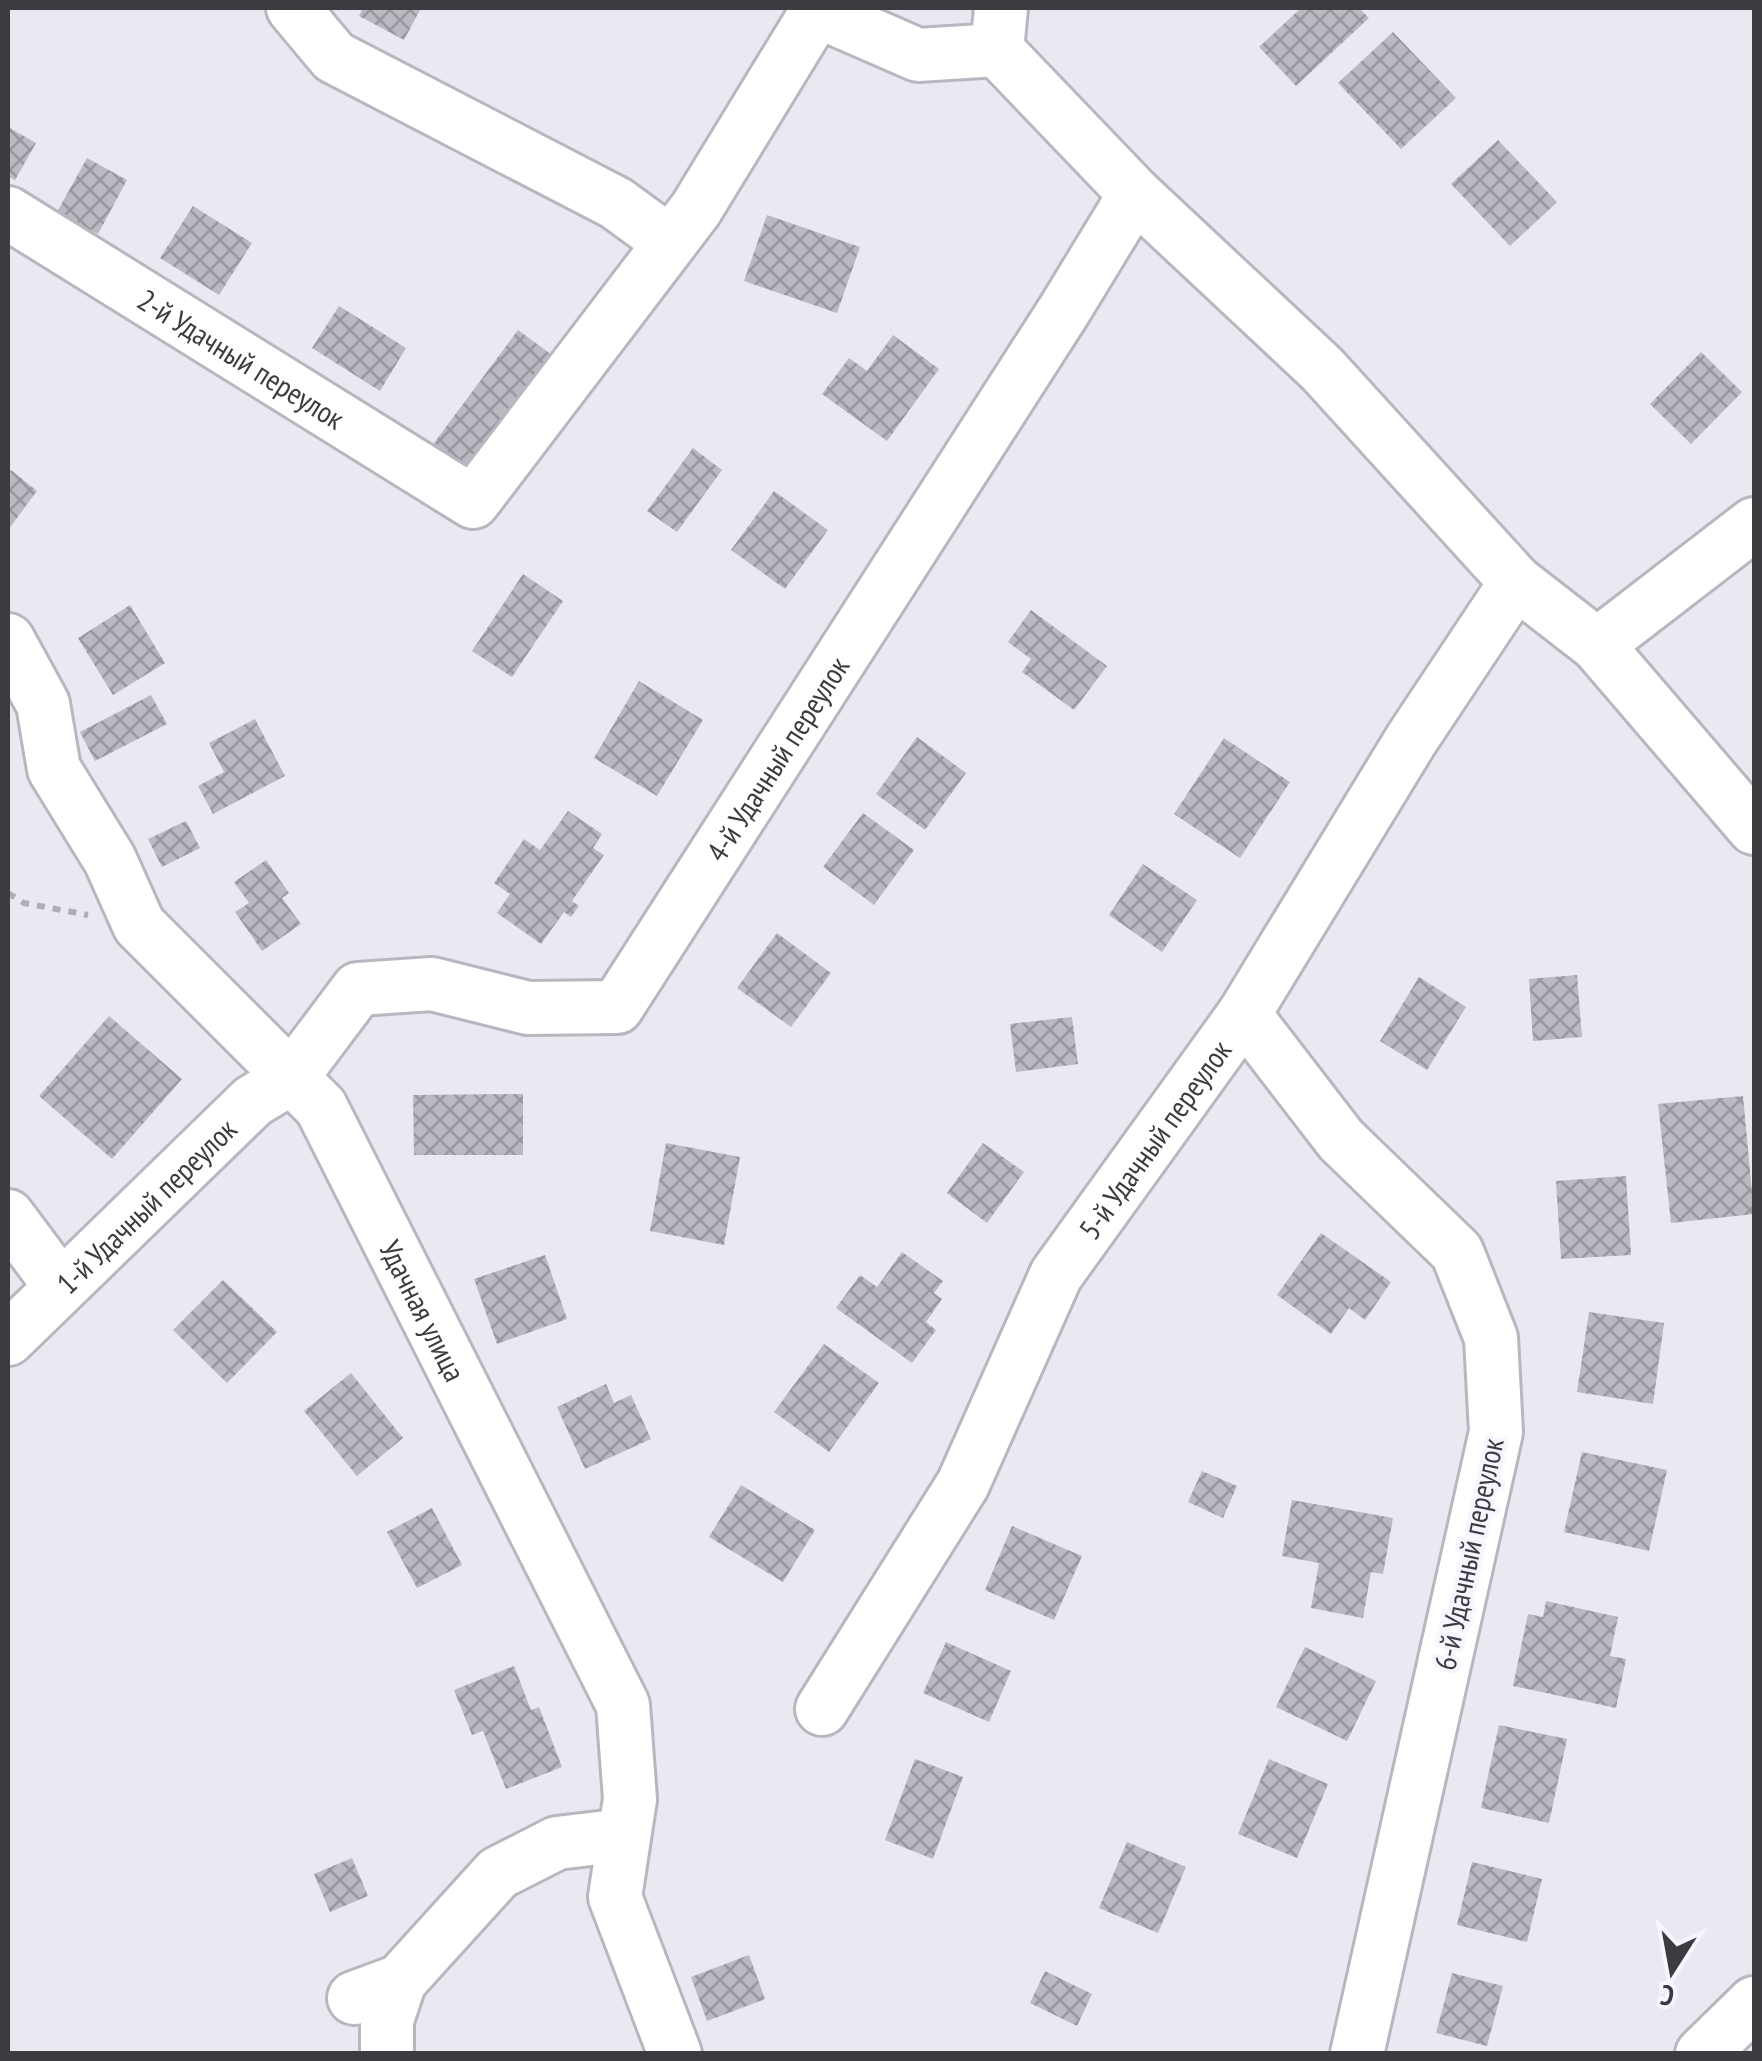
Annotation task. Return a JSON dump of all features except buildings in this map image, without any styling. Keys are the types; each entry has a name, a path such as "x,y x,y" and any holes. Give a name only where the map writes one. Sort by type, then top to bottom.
{"street":[{"path":"293,8 334,57 616,203 668,241 696,209 817,11 918,56 999,28 1135,194 1322,369 1516,582 1597,645 1754,828"},
{"name":"4-й Удачный переулок","path":"292,1078 358,989 432,984 528,1008 616,1006 1135,194"},
{"name":"2-й Удачный переулок","path":"8,213 474,502 668,241"},
{"path":"1597,645 1754,524"},
{"name":"5-й Удачный переулок","path":"822,1709 963,1484 1056,1275 1244,1014 1411,740 1516,582"},
{"name":"Удачная улица","path":"8,640 42,704 54,769 110,860 139,925 321,1107 622,1706 630,1799 615,1896 675,2054"},
{"name":"6-й Удачный переулок","path":"1244,1014 1342,1140 1457,1252 1491,1338 1496,1432 1357,2054"},
{"name":"1-й Удачный переулок","path":"8,1339 253,1101 292,1078"},
{"path":"8,1216 61,1287"},
{"path":"387,2054 387,2020 377,1989 498,1873 556,1842 624,1835"},
{"path":"1702,2054 1754,2003"}],"path":[{"path":"8,892 24,903 139,925"}]}
